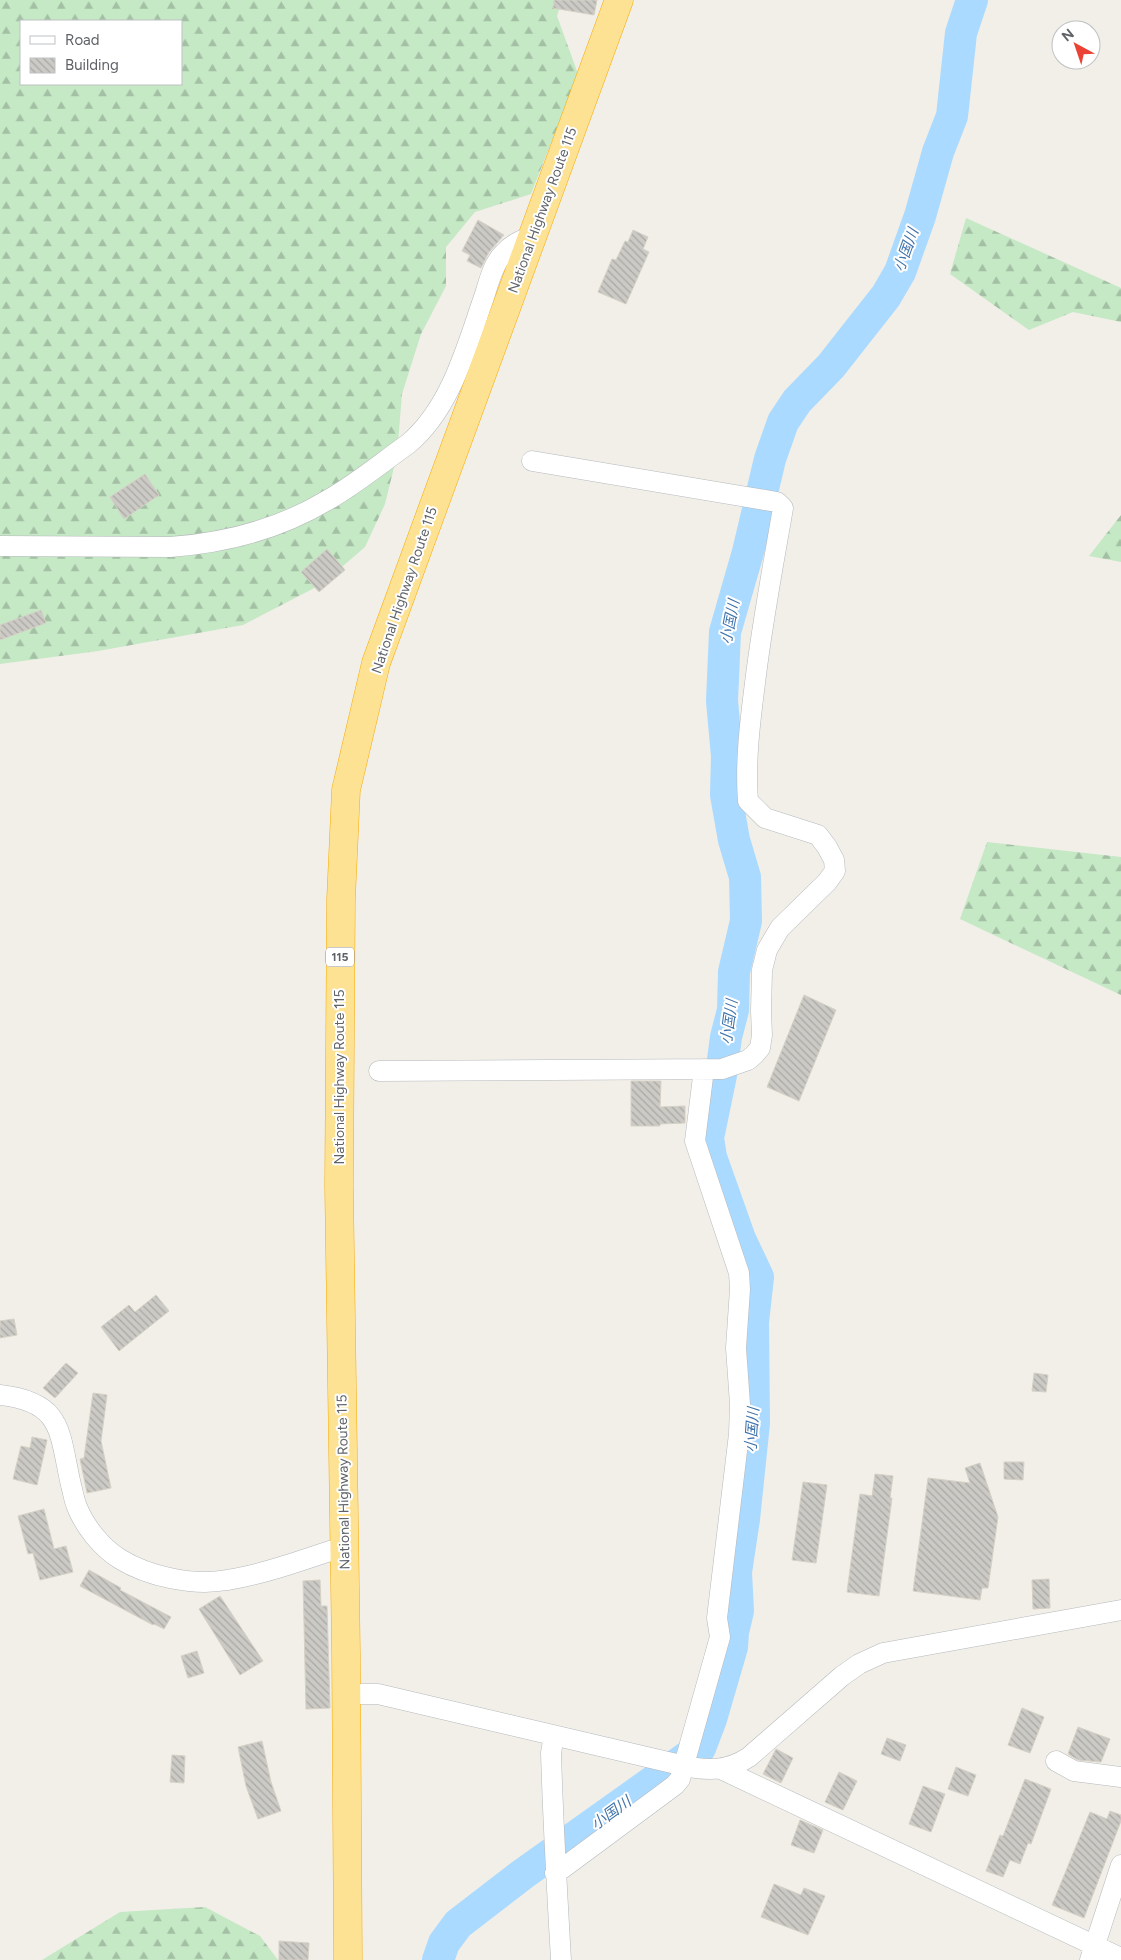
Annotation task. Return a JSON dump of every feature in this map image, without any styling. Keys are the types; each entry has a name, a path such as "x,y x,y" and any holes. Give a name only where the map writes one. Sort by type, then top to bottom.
{"highway":[{"name":"National Highway Route 115","path":"348,1960 338,1186 341,899 346,790 376,663 619,0"}],"street":[{"path":"0,546 190,546 258,532 284,522 327,501 408,444 427,424 446,396 494,271 502,255 520,241 532,237"},
{"path":"380,1072 722,1069 737,1064 754,1055 760,1048 762,1035 760,1011 762,970 767,950 780,928 827,882 835,871 834,860 818,835 765,818 748,801 746,779 751,714 762,625 783,508 777,502 532,461"},
{"path":"555,1873 675,1785 680,1778 685,1766 720,1636 716,1618 736,1462 740,1404 736,1348 740,1289 739,1273 695,1141 704,1069"},
{"path":"0,1395 16,1397 39,1405 54,1420 61,1434 76,1505 81,1516 110,1551 133,1566 183,1582 226,1580 330,1551 344,1549"},
{"path":"346,1694 378,1694 685,1766 704,1770 721,1769 749,1757 842,1676 859,1664 883,1652 1121,1610"},
{"path":"554,1735 551,1753 555,1873 561,1960"},
{"path":"1056,1761 1074,1771 1121,1777"},
{"path":"721,1769 1092,1953 1121,1958"},
{"path":"1092,1953 1121,1865"}],"green space":[{"path":"0,0 562,0 557,16 578,74 531,194 475,212 446,247 446,286 421,334 402,394 397,455 385,504 365,547 322,584 243,625 98,651 0,664"},
{"path":"966,218 1121,288 1121,322 1073,312 1029,330 950,274"},
{"path":"1121,515 1121,562 1089,556"},
{"path":"987,842 1121,857 1121,995 960,919"},
{"path":"205,1907 260,1936 278,1960 42,1960 120,1912"}],"building":[{"path":"554,0 597,0 594,15 553,8"},
{"path":"478,220 504,235 489,252 481,268 467,261 470,255 462,251"},
{"path":"633,230 648,237 643,249 649,252 626,304 598,292 612,259 616,260 625,241 628,242"},
{"path":"145,474 159,495 124,519 110,497"},
{"path":"327,549 345,570 319,592 301,572"},
{"path":"41,610 46,623 0,640 0,625"},
{"path":"804,995 836,1010 799,1101 767,1087"},
{"path":"631,1081 661,1081 660,1107 685,1106 685,1123 660,1124 660,1126 631,1126"},
{"path":"156,1295 169,1311 119,1351 101,1327 129,1305 135,1312"},
{"path":"14,1319 17,1335 0,1338 0,1321"},
{"path":"66,1363 78,1373 55,1398 43,1388"},
{"path":"1034,1373 1048,1375 1046,1392 1032,1391"},
{"path":"93,1393 107,1395 101,1441 111,1488 87,1493 80,1459 84,1458"},
{"path":"32,1437 47,1440 37,1485 13,1479 21,1446 30,1448"},
{"path":"1004,1462 1024,1462 1023,1480 1004,1479"},
{"path":"980,1463 998,1517 988,1588 982,1588 980,1600 913,1591 928,1478 970,1483 965,1468"},
{"path":"875,1474 893,1476 890,1498 892,1498 879,1596 847,1592 860,1494 872,1496"},
{"path":"803,1482 827,1485 816,1563 792,1560"},
{"path":"44,1509 54,1549 66,1546 73,1572 40,1580 33,1553 28,1554 18,1516"},
{"path":"89,1570 121,1588 120,1590 171,1617 164,1629 80,1586"},
{"path":"1049,1579 1050,1608 1033,1609 1032,1580"},
{"path":"320,1580 321,1606 327,1606 330,1708 306,1709 303,1581"},
{"path":"220,1596 263,1661 240,1675 199,1609"},
{"path":"197,1651 204,1673 188,1678 181,1656"},
{"path":"1022,1708 1044,1717 1030,1753 1008,1745"},
{"path":"1078,1727 1110,1739 1101,1762 1078,1760 1068,1754"},
{"path":"887,1738 906,1745 900,1761 881,1754"},
{"path":"262,1741 271,1782 281,1811 258,1819 246,1786 238,1747"},
{"path":"776,1749 793,1758 781,1783 763,1774"},
{"path":"172,1755 185,1756 184,1783 170,1782"},
{"path":"956,1767 976,1775 968,1796 948,1789"},
{"path":"839,1772 857,1781 843,1810 825,1802"},
{"path":"1025,1779 1051,1789 1031,1844 1028,1843 1020,1864 1010,1860 1003,1877 986,1871 1000,1835 1003,1836"},
{"path":"923,1786 945,1794 931,1832 909,1824"},
{"path":"1110,1811 1121,1815 1121,1821 1084,1918 1052,1905 1090,1812 1107,1819"},
{"path":"800,1820 823,1830 814,1853 791,1845"},
{"path":"774,1884 801,1895 804,1888 825,1896 808,1935 761,1917"},
{"path":"279,1941 309,1943 308,1960 279,1960"}],"waterway":[{"name":"小国川","path":"438,1960 444,1943 458,1924 523,1874 700,1748 711,1719 732,1647 738,1611 736,1572 744,1519 754,1423 753,1322 758,1277 740,1239 711,1157 708,1138 721,1075 726,1037 733,1010 734,972 746,921 745,877 734,840 726,795 727,756 722,701 725,632 748,552 770,459 783,422 797,401 831,366 886,296 900,272 920,216 938,152 952,116 961,33 972,0"}]}
